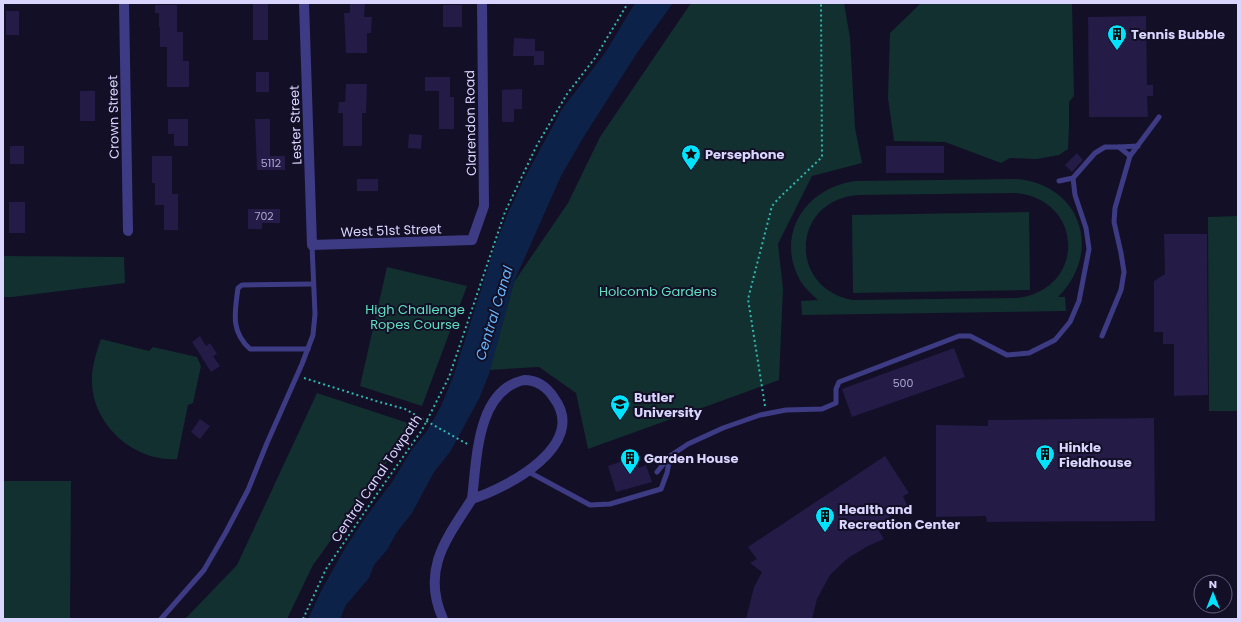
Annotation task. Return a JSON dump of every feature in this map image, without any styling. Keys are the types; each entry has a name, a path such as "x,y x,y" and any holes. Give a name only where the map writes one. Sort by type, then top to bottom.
{"street":[{"name":"Crown Street","path":"124,3 128,230"},
{"name":"Lester Street","path":"304,3 312,245"},
{"name":"Clarendon Road","path":"472,240 484,206 482,3"},
{"name":"West 51st Street","path":"312,245 472,240"},
{"path":"444,619 439,608 436,592 435,574 437,563 443,544 472,499 480,436 486,417 496,399 515,382 524,380 539,383 552,394 561,408 561,428 558,438 550,451 527,471 501,487 472,499"}],"lane":[{"path":"1102,336 1121,290 1124,272 1122,253 1116,236 1114,222 1115,208 1130,156 1160,117"},
{"path":"1059,181 1073,178 1095,154 1105,147 1138,146"},
{"path":"1119,147 1130,156"},
{"path":"657,472 670,456 688,444 722,428 765,414 786,410 822,409 836,403 836,389 839,382 959,336 970,336 1007,355 1029,353 1055,340 1070,322 1079,301 1089,249 1086,228 1075,195 1073,178"},
{"path":"162,619 204,570 226,532 248,490 308,349 313,335 315,314 312,245"},
{"path":"308,349 250,349 236,331 235,320 238,288 242,285 313,284"},
{"path":"527,471 590,505 610,504 661,489 667,473 670,456"}],"path":[{"name":"Central Canal Towpath","path":"303,619 326,569 422,430 449,377 505,212 534,152 567,94 595,58 628,3"},
{"path":"765,414 748,299 772,206 822,156 821,3"},
{"path":"297,376 405,409 431,422 462,442"}],"green space":[{"name":"Holcomb Gardens","path":"691,3 844,3 850,38 855,128 862,163 812,176 778,244 783,289 779,380 588,449 576,393 539,367 489,370 514,282 568,203 600,137"},
{"path":"921,3 1072,3 1074,96 1069,102 1068,149 1059,155 1037,159 1010,158 1001,163 945,142 894,141 888,98 890,33"},
{"path":"1015,179 1037,183 1056,193 1069,206 1078,222 1082,241 1080,260 1072,279 1058,297 1065,297 1066,311 802,315 801,301 818,300 801,282 794,265 791,248 793,231 799,216 809,203 822,193 838,185 856,181","holes":["1016,193 1039,199 1055,211 1065,227 1068,245 1065,263 1056,279 1040,291 1017,298 852,300 831,292 816,279 808,262 806,244 810,227 820,212 836,200 858,195"]},
{"path":"1029,212 1030,290 853,293 852,215"},
{"path":"1238,216 1238,411 1209,411 1208,217"},
{"path":"3,256 124,257 125,283 3,297"},
{"name":"High Challenge Ropes Course","path":"387,267 467,286 422,406 360,386"},
{"path":"101,339 149,351 153,347 197,357 201,366 193,403 188,405 177,459 161,458 132,448 109,427 100,414 92,384 92,372"},
{"path":"317,393 414,425 313,565 287,619 185,619 237,565"},
{"path":"3,481 71,481 70,619 3,619"}],"water":[{"name":"Central Canal","path":"635,3 673,3 637,53 583,138 561,176 514,282 489,374 479,399 450,452 434,472 412,513 397,532 387,550 374,565 369,578 346,605 340,619 308,619 321,591 345,548 367,515 392,482 412,449 427,431 441,406 453,377 496,243 523,181 562,109 605,53"}],"building":[{"path":"253,3 268,3 268,40 253,40"},
{"path":"350,3 365,3 364,17 372,17 371,33 367,33 367,53 346,53 344,13 350,13"},
{"path":"155,5 177,5 177,32 183,32 183,61 189,61 189,87 167,87 167,47 160,47 159,13 155,13"},
{"path":"443,5 462,5 462,27 443,27"},
{"path":"6,11 19,11 19,35 6,35"},
{"name":"Tennis Bubble","path":"1146,16 1147,85 1153,85 1153,96 1147,96 1148,117 1089,117 1088,17"},
{"path":"514,38 535,39 535,51 544,51 544,65 534,65 534,56 513,56"},
{"path":"256,72 269,72 269,92 256,92"},
{"path":"425,77 450,77 450,97 454,97 454,129 439,129 439,91 425,91"},
{"path":"346,84 367,84 366,113 362,113 362,146 343,146 343,113 338,113 339,102 345,102"},
{"path":"522,89 522,109 514,109 514,122 502,122 502,90"},
{"path":"80,91 95,91 95,121 80,121"},
{"path":"168,119 188,119 188,146 174,146 174,134 168,134"},
{"path":"255,119 270,119 270,156 285,156 285,170 257,170"},
{"path":"409,134 422,135 421,149 408,148"},
{"path":"10,146 24,146 24,164 10,164"},
{"path":"886,146 944,146 944,173 886,173"},
{"path":"1077,153 1083,160 1072,172 1065,165"},
{"path":"152,156 172,156 172,194 178,194 178,230 164,230 164,205 155,205 155,183 152,183"},
{"path":"357,179 378,179 378,191 357,191"},
{"path":"9,202 25,202 25,233 9,233"},
{"path":"248,209 280,209 280,223 262,223 262,229 248,229"},
{"path":"1164,234 1207,234 1208,395 1174,396 1174,344 1163,344 1163,332 1154,332 1154,281 1165,274"},
{"path":"200,336 206,346 210,343 217,354 213,356 220,366 211,372 192,342"},
{"path":"954,348 965,377 852,417 842,389"},
{"name":"Hinkle Fieldhouse","path":"1154,418 1155,521 987,522 986,516 936,517 936,425 988,426 988,420"},
{"path":"200,419 210,426 200,439 191,432"},
{"name":"Health and Recreation Center","path":"885,456 909,493 903,496 907,505 876,526 884,539 868,546 848,558 830,575 817,599 812,619 746,619 754,587 762,572 750,563 757,559 748,547"},
{"name":"Garden House","path":"635,457 639,468 646,465 652,482 616,492 608,466"}],"place":[{"name":"Tennis Bubble","path":"1117,51"},
{"name":"Persephone","path":"691,171"},
{"name":"Butler University","path":"620,421"},
{"name":"Hinkle Fieldhouse","path":"1045,471"},
{"name":"Garden House","path":"630,475"},
{"name":"Health and Recreation Center","path":"825,533"}]}
